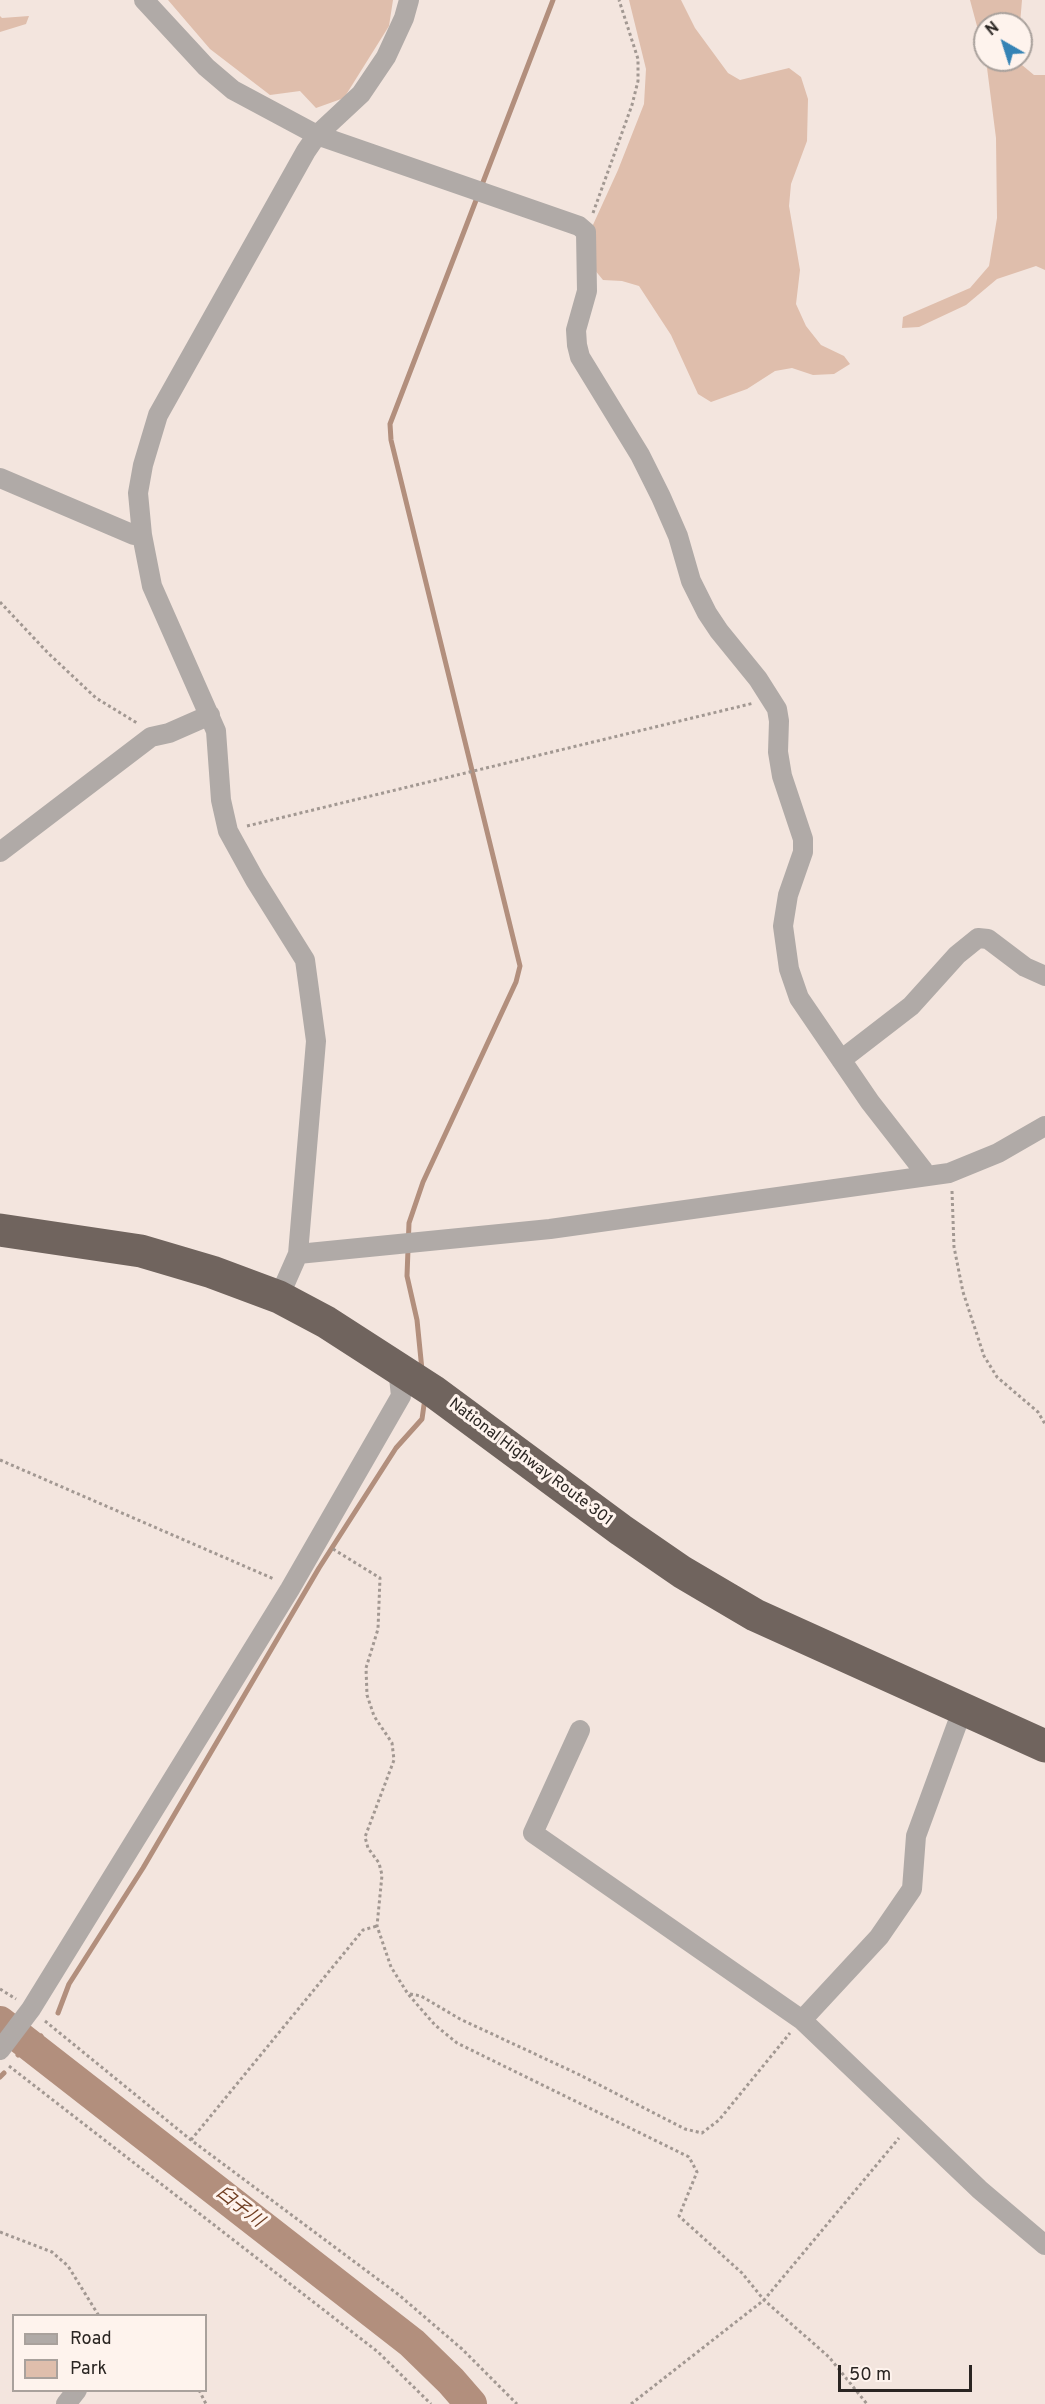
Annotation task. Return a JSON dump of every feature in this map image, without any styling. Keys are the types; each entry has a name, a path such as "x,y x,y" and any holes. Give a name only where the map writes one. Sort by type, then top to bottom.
{"highway":[{"name":"National Highway Route 301","path":"0,1230 141,1251 212,1272 279,1298 326,1322 414,1379 621,1530 682,1572 755,1615 1045,1746"}],"street":[{"path":"144,0 206,68 234,90 317,135 579,226 586,232 585,258 588,284 576,330 580,357 640,455 661,497 678,536 691,581 707,613 718,632 758,679 777,709 778,752 782,776 803,839 803,852 788,894 783,926 789,969 799,998 870,1102 923,1170 925,1176"},
{"path":"279,1298 298,1254 316,1041 305,960 255,880 228,831 221,800 216,731 152,586 142,535 138,493 143,465 158,415 306,151 317,135 361,94 386,57 404,18 409,0"},
{"path":"0,478 134,535 142,535"},
{"path":"0,852 152,737 169,733 210,715"},
{"path":"841,1060 911,1006 957,955 978,938 988,939 1025,967 1045,976"},
{"path":"298,1254 550,1228 950,1173 998,1153 1045,1126"},
{"path":"1,2052 29,2012 290,1589 401,1396 414,1379"},
{"path":"802,2020 879,1937 912,1889 916,1836 963,1708"},
{"path":"579,1730 533,1833 802,2020 979,2189 1045,2244"},
{"path":"66,2404 76,2392"}],"path":[{"path":"586,232 639,81 638,59 619,0"},
{"path":"0,602 48,653 96,698 142,726 152,737"},
{"path":"228,831 756,703 769,696"},
{"path":"950,1173 954,1247 963,1292 984,1356 997,1377 1038,1412 1045,1424"},
{"path":"0,1460 279,1581 290,1589"},
{"path":"339,1553 380,1578 378,1629 366,1668 367,1695 374,1716 392,1743 394,1760 365,1837 368,1848 379,1863 382,1875 376,1926 391,1967 408,1994 435,2025 457,2043 689,2157 697,2172 679,2216 742,2272 764,2300 829,2357 867,2404"},
{"path":"191,2140 363,1930 376,1926"},
{"path":"0,1989 191,2140 399,2295 462,2349 517,2404"},
{"path":"408,1994 421,1996 460,2019 580,2075 685,2129 702,2133 719,2120 802,2020"},
{"path":"1,2052 378,2352 431,2404"},
{"path":"631,2404 764,2300 912,2123"},
{"path":"0,2232 52,2252 68,2266 98,2314"}],"green space":[{"path":"168,0 393,0 389,26 344,98 316,108 300,91 270,95 210,49"},
{"path":"629,0 681,0 695,28 728,73 740,80 789,68 801,77 808,99 807,141 791,184 789,206 800,270 796,304 806,326 821,345 844,356 850,364 834,374 813,375 792,368 775,371 747,389 711,402 698,394 671,335 639,286 622,281 603,280 594,269 592,227 644,104 646,69"},
{"path":"970,0 1022,0 1021,12 973,12"},
{"path":"0,16 2,18 29,16 26,24 0,32"},
{"path":"988,72 1030,72 1034,75 1045,75 1045,270 1036,266 997,279 966,305 919,327 902,328 903,317 970,288 989,266 997,218 996,138"}],"waterway":[{"path":"422,1370 417,1320 407,1276 409,1223 423,1182 516,982 520,966 391,440 390,424 553,0"},
{"path":"58,2013 69,1984 143,1868 319,1568 396,1448 422,1419 425,1398"},
{"name":"臼子川","path":"0,2022 412,2343 471,2404"},
{"name":"臼子川","path":"18,2055 41,2036"},
{"path":"0,2077 4,2073"}]}
